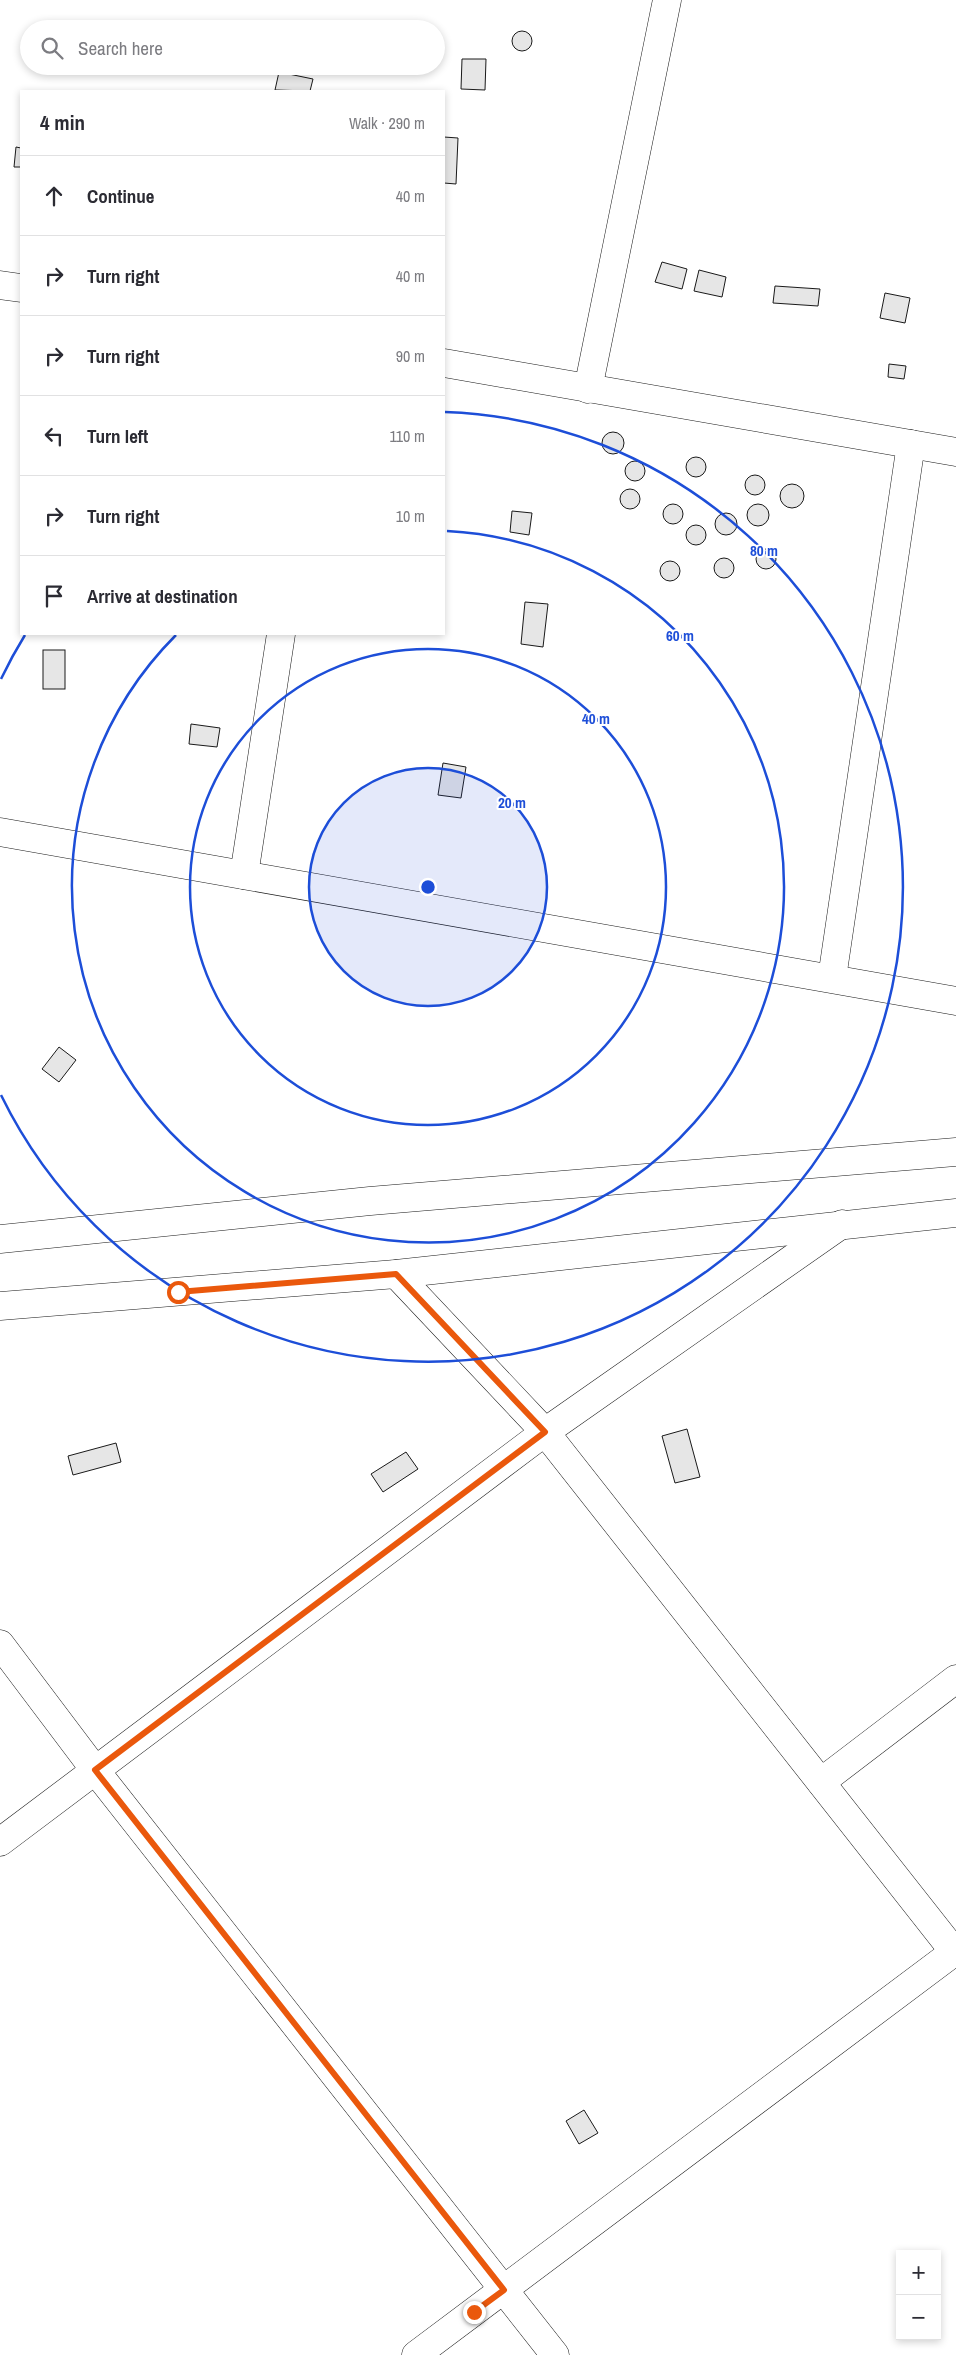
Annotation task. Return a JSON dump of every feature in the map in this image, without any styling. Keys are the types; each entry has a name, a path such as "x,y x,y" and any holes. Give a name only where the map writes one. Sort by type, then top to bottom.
{"street":[{"path":"588,389 667,0"},
{"path":"0,285 20,288"},
{"path":"445,363 956,452"},
{"path":"832,978 911,444"},
{"path":"244,875 281,635"},
{"path":"0,832 956,1001"},
{"path":"0,1239 370,1202 956,1152"},
{"path":"0,1306 396,1274 956,1213"},
{"path":"0,1842 545,1432 842,1224"},
{"path":"396,1274 545,1432 955,1953 416,2355"},
{"path":"0,1644 95,1770 555,2355"},
{"path":"821,1782 956,1679"}],"building":[{"path":"522,31 529,34 532,41 529,48 522,51 515,48 512,41 515,34"},
{"path":"462,59 486,59 485,90 461,89"},
{"path":"278,75 294,75 313,79 310,90 275,90"},
{"path":"445,137 458,138 456,184 445,183"},
{"path":"16,147 20,148 20,167 14,167"},
{"path":"662,262 687,269 682,289 655,282"},
{"path":"699,270 726,277 722,297 694,291"},
{"path":"775,286 820,289 818,306 773,303"},
{"path":"885,293 910,298 905,323 880,318"},
{"path":"889,364 906,366 904,379 888,377"},
{"path":"613,432 621,435 624,443 621,451 613,454 605,451 602,443 605,435"},
{"path":"696,457 703,460 706,467 703,474 696,477 689,474 686,467 689,460"},
{"path":"635,461 642,464 645,471 642,478 635,481 628,478 625,471 628,464"},
{"path":"755,475 762,478 765,485 762,492 755,495 748,492 745,485 748,478"},
{"path":"792,484 800,488 804,496 800,504 792,508 784,504 780,496 784,488"},
{"path":"630,489 637,492 640,499 637,506 630,509 623,506 620,499 623,492"},
{"path":"669,504 677,504 683,510 683,518 677,524 669,524 663,518 663,510"},
{"path":"758,504 766,507 769,515 766,523 758,526 750,523 747,515 750,507"},
{"path":"512,511 532,513 529,535 510,532"},
{"path":"726,513 734,516 737,524 734,532 726,535 718,532 715,524 718,516"},
{"path":"696,525 703,528 706,535 703,542 696,545 689,542 686,535 689,528"},
{"path":"766,549 773,552 776,559 773,566 766,569 759,566 756,559 759,552"},
{"path":"724,558 731,561 734,568 731,575 724,578 717,575 714,568 717,561"},
{"path":"670,561 677,564 680,571 677,578 670,581 663,578 660,571 663,564"},
{"path":"525,602 548,604 543,647 521,644"},
{"path":"43,650 65,650 65,689 43,689"},
{"path":"191,724 220,728 217,747 189,744"},
{"path":"443,763 466,767 461,798 438,795"},
{"path":"59,1047 76,1060 59,1082 42,1069"},
{"path":"687,1429 700,1477 675,1483 662,1436"},
{"path":"116,1443 121,1462 73,1475 68,1456"},
{"path":"406,1452 418,1469 383,1492 371,1474"},
{"path":"584,2110 598,2133 579,2144 566,2121"}],"route":[{"path":"178,1292 396,1274 545,1432 95,1770 504,2290 474,2312"}]}
